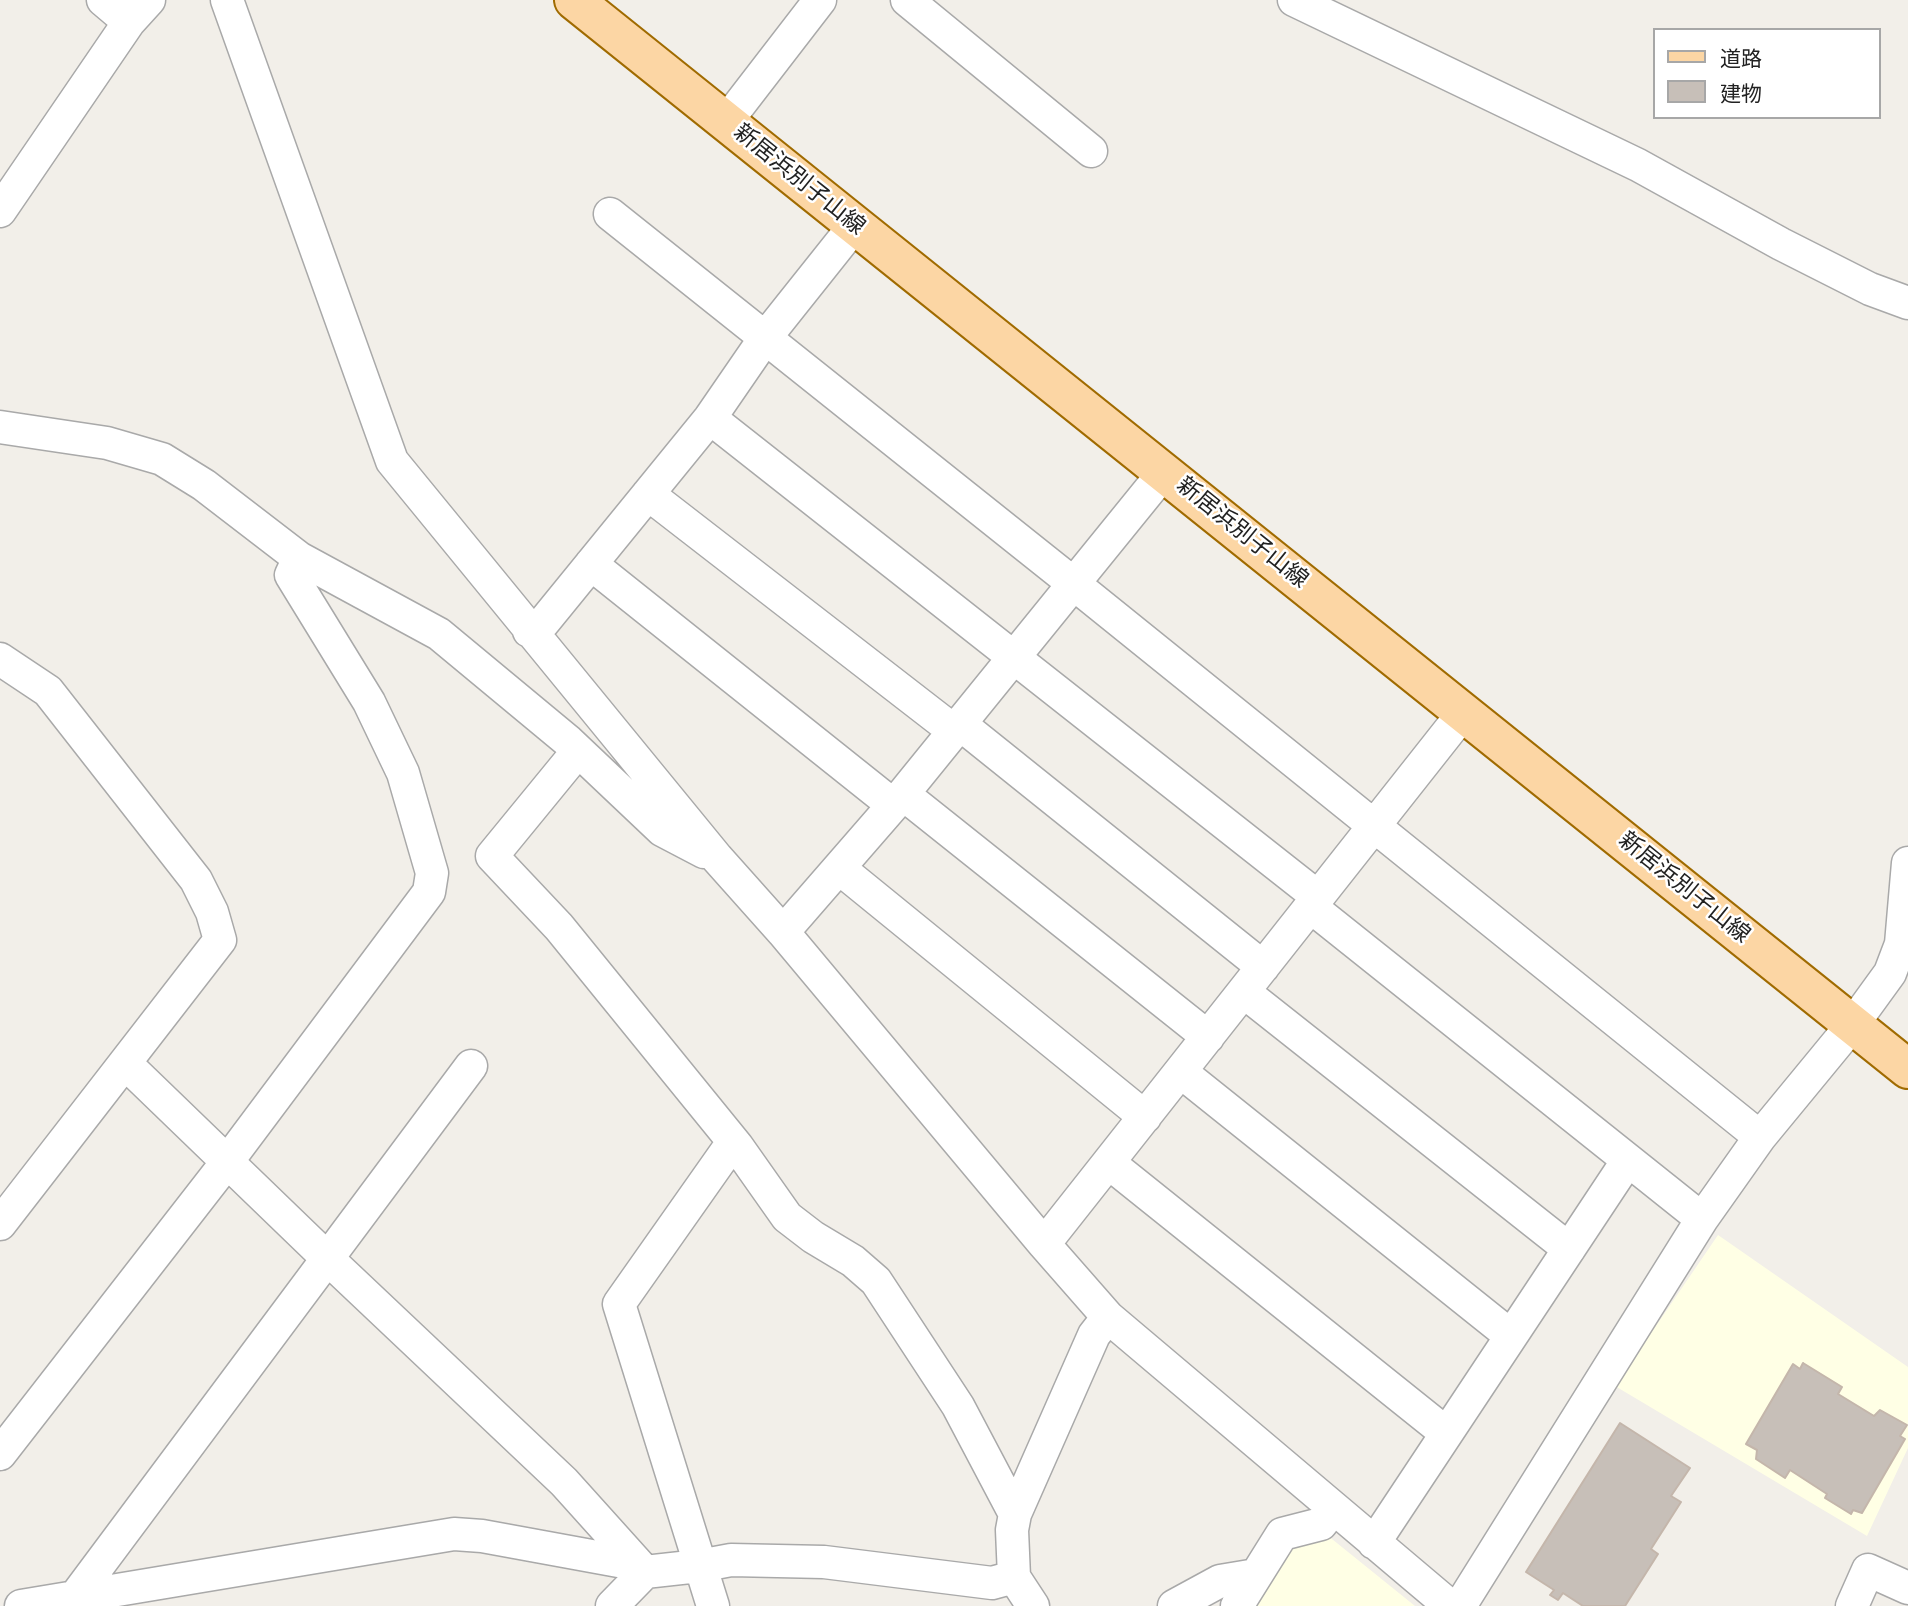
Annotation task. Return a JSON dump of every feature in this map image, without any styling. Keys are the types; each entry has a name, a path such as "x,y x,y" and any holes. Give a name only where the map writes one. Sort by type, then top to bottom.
{"main road":[{"name":"新居浜別子山線","path":"574,0 1908,1069"}],"street":[{"path":"0,211 139,11 103,0"},
{"path":"228,0 392,461 717,858 783,932 1108,1317 1450,1606"},
{"path":"726,122 820,0"},
{"path":"907,0 1091,151"},
{"path":"1294,0 1638,165 1781,244 1870,289 1908,303"},
{"path":"610,214 1760,1137"},
{"path":"529,631 543,622 710,418 765,338 855,225"},
{"path":"710,418 1014,658 1702,1219"},
{"path":"0,428 107,443 162,459 204,485 299,558 439,634 578,751 662,830 717,858"},
{"path":"783,932 898,799 1165,471"},
{"path":"648,494 957,727 1263,967"},
{"path":"0,1454 227,1162 429,892 432,873 403,773 369,702 291,575 299,558"},
{"path":"591,564 1208,1037"},
{"path":"0,659 48,691 196,880 212,912 220,940 0,1224"},
{"path":"1044,1244 1464,712"},
{"path":"578,751 492,856 559,928 737,1146 787,1217 813,1237 853,1261 876,1281 958,1406 1015,1514"},
{"path":"1460,1606 1702,1219 1760,1137 1853,1024 1890,973 1901,944 1908,863"},
{"path":"839,868 1144,1118"},
{"path":"1244,992 1569,1248"},
{"path":"125,1063 564,1482 640,1568"},
{"path":"75,1597 471,1066"},
{"path":"1181,1072 1511,1336"},
{"path":"713,1606 619,1304 726,1152 737,1146"},
{"path":"1374,1543 1628,1160"},
{"path":"1108,1163 1446,1433"},
{"path":"1033,1606 1014,1577 1012,1530 1015,1514 1094,1335 1108,1317"},
{"path":"1237,1606 1282,1534 1321,1524 1333,1509"},
{"path":"21,1606 454,1534 482,1536 640,1568 699,1566 731,1560 824,1562 992,1583 1014,1577"},
{"path":"612,1606 640,1568"},
{"path":"1852,1606 1868,1570 1908,1588"},
{"path":"1174,1606 1220,1581 1256,1575"}],"shaded area":[{"path":"1718,1235 1908,1367 1908,1448 1867,1536 1615,1386"},
{"path":"1327,1535 1415,1606 1247,1606 1286,1546"}],"building":[{"path":"1803,1363 1842,1387 1838,1394 1874,1416 1880,1410 1907,1425 1900,1436 1905,1439 1862,1513 1853,1510 1851,1514 1825,1498 1827,1494 1790,1470 1785,1478 1756,1459 1757,1450 1746,1444 1793,1364 1800,1369"},
{"path":"1620,1423 1690,1468 1671,1496 1681,1502 1651,1549 1658,1554 1625,1606 1583,1606 1563,1593 1558,1600 1550,1595 1554,1590 1526,1572"}]}
